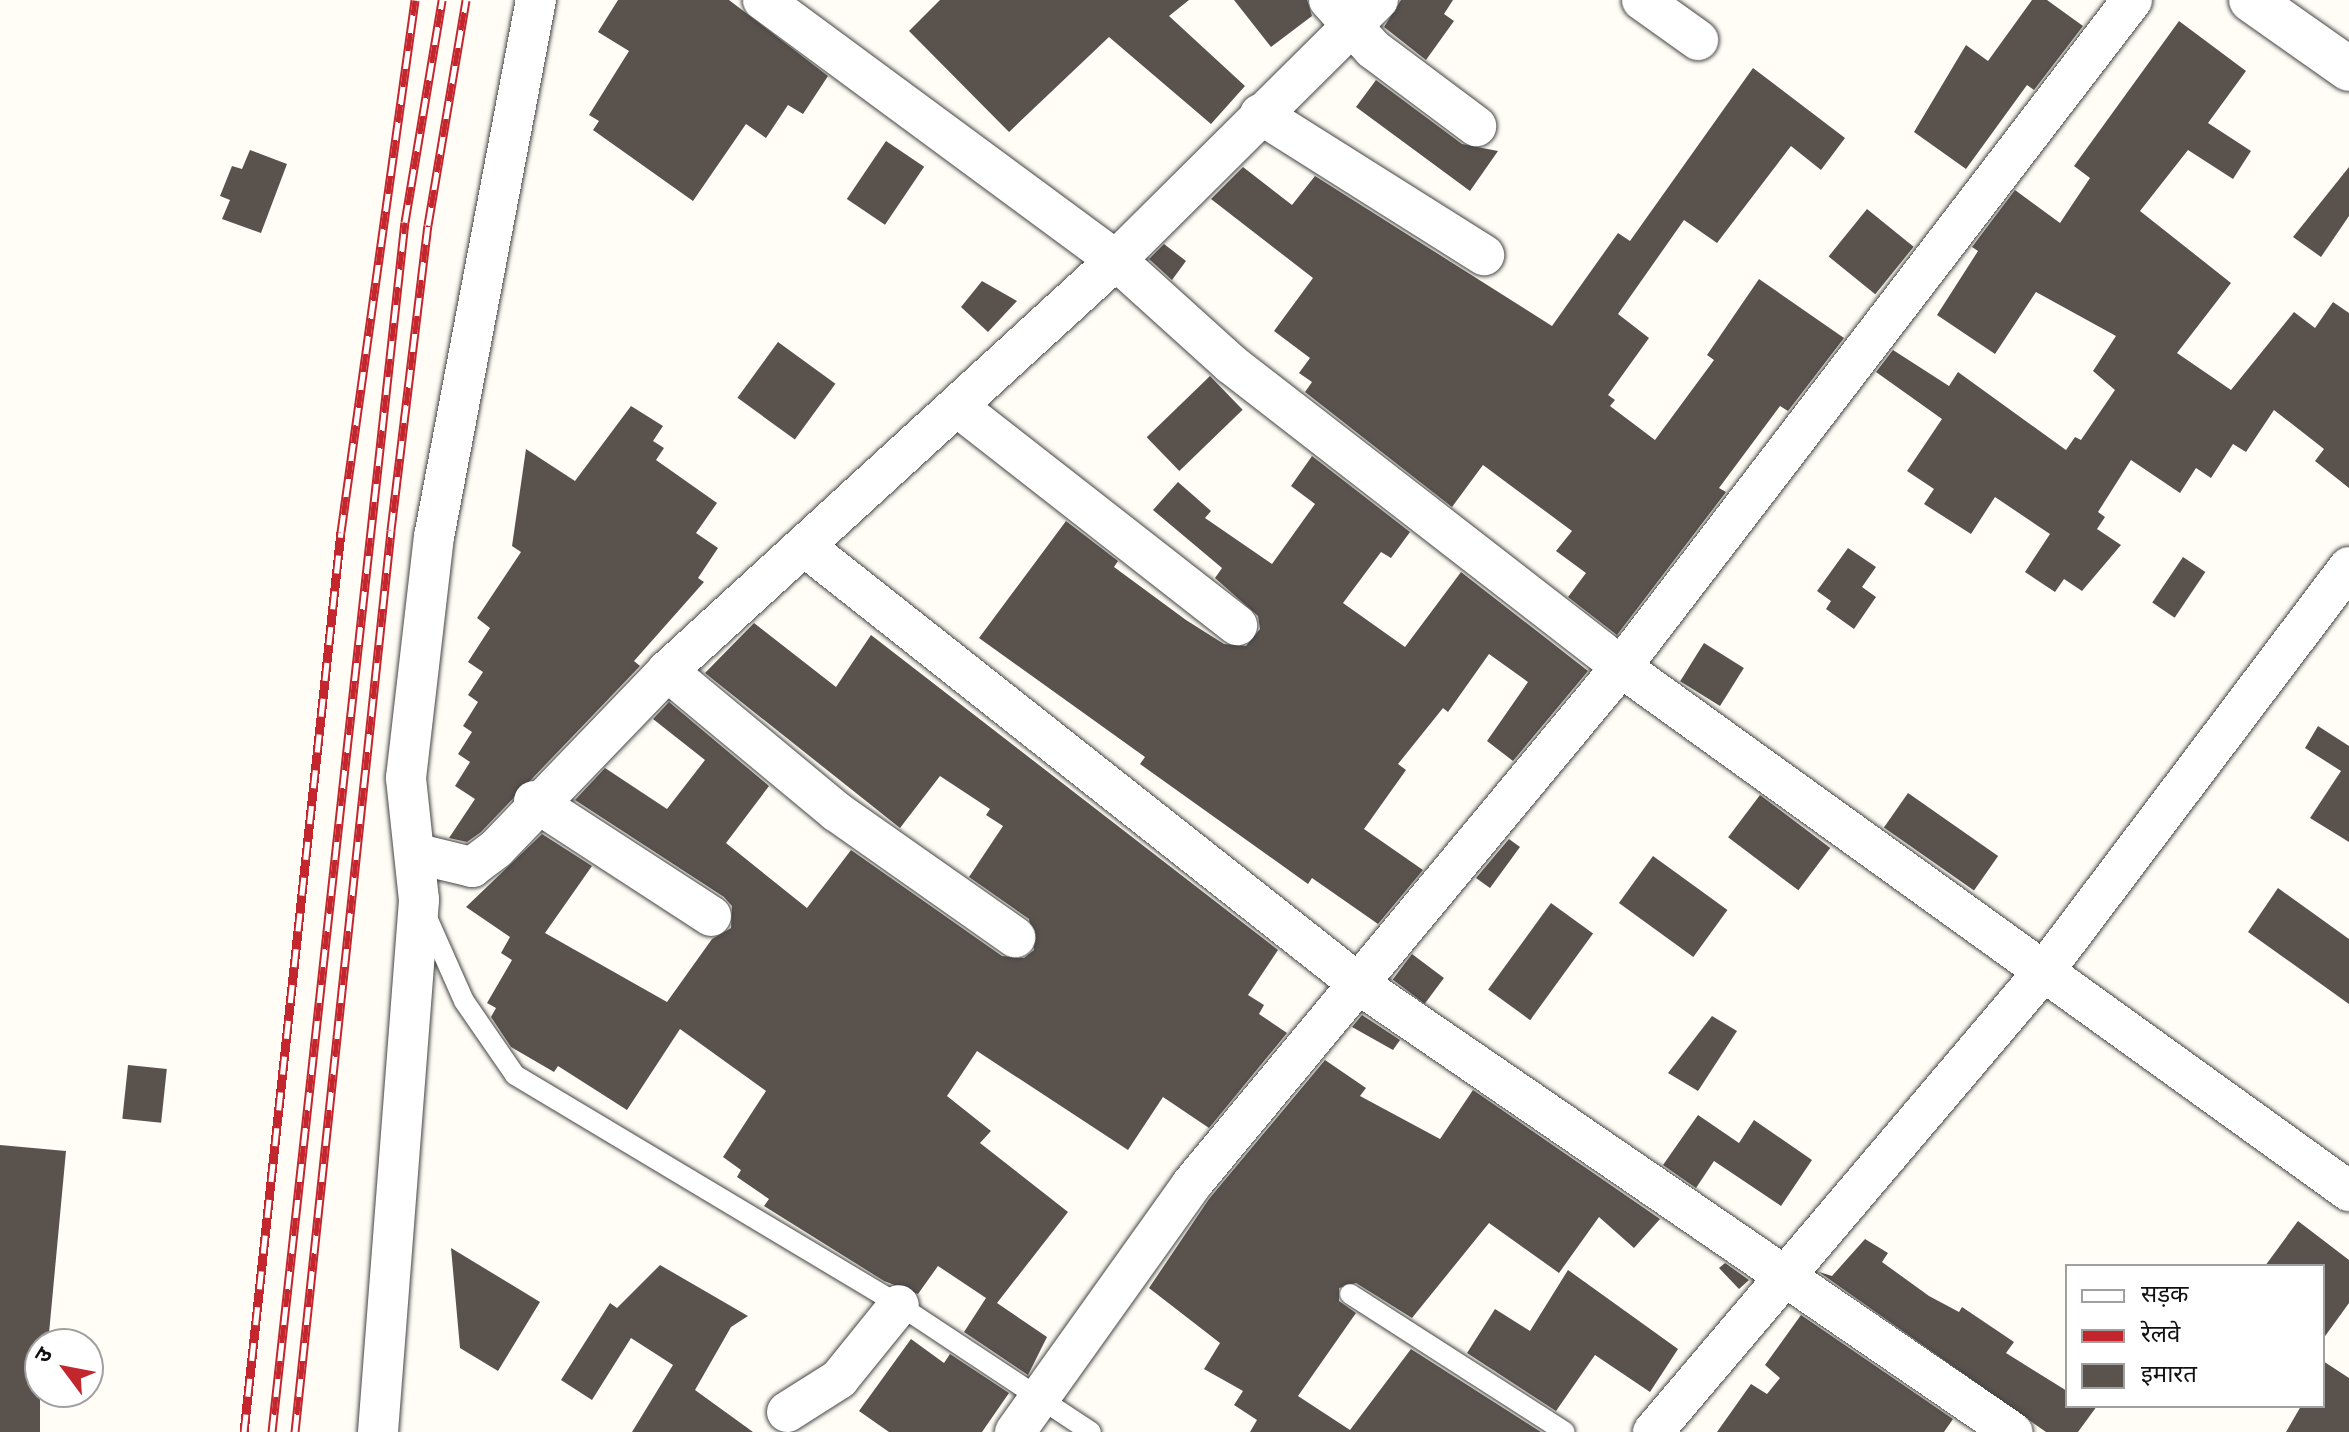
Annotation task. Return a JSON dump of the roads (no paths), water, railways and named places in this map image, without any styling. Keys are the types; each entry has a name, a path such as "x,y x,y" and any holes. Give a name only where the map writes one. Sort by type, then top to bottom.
{"street":[{"path":"378,1432 419,900 418,854 406,778 434,537 536,0"},
{"path":"763,0 1116,260 1231,364 1621,667 2349,1191"},
{"path":"418,854 472,867 534,801 667,671 959,408 1116,260 1260,114 1339,14 1378,0"},
{"path":"1642,0 1698,40"},
{"path":"1015,1432 1042,1399 1191,1185 1621,667 2132,0"},
{"path":"2251,0 2349,69"},
{"path":"1339,14 1476,126"},
{"path":"1260,114 1484,255"},
{"path":"959,408 1237,625"},
{"path":"804,546 1360,985 1782,1279 2012,1432"},
{"path":"1653,1432 2044,971 2349,567"},
{"path":"667,671 837,812 1015,937"},
{"path":"534,801 711,916"},
{"path":"787,1412 839,1379 899,1305"}],"lane":[{"path":"419,900 464,1001 515,1075 899,1305 1091,1432"},
{"path":"1350,1294 1565,1432"}],"railway":[{"path":"244,1432 341,532 415,0"},
{"path":"272,1432 405,222 442,0"},
{"path":"295,1432 391,530 428,225 466,0"}]}
